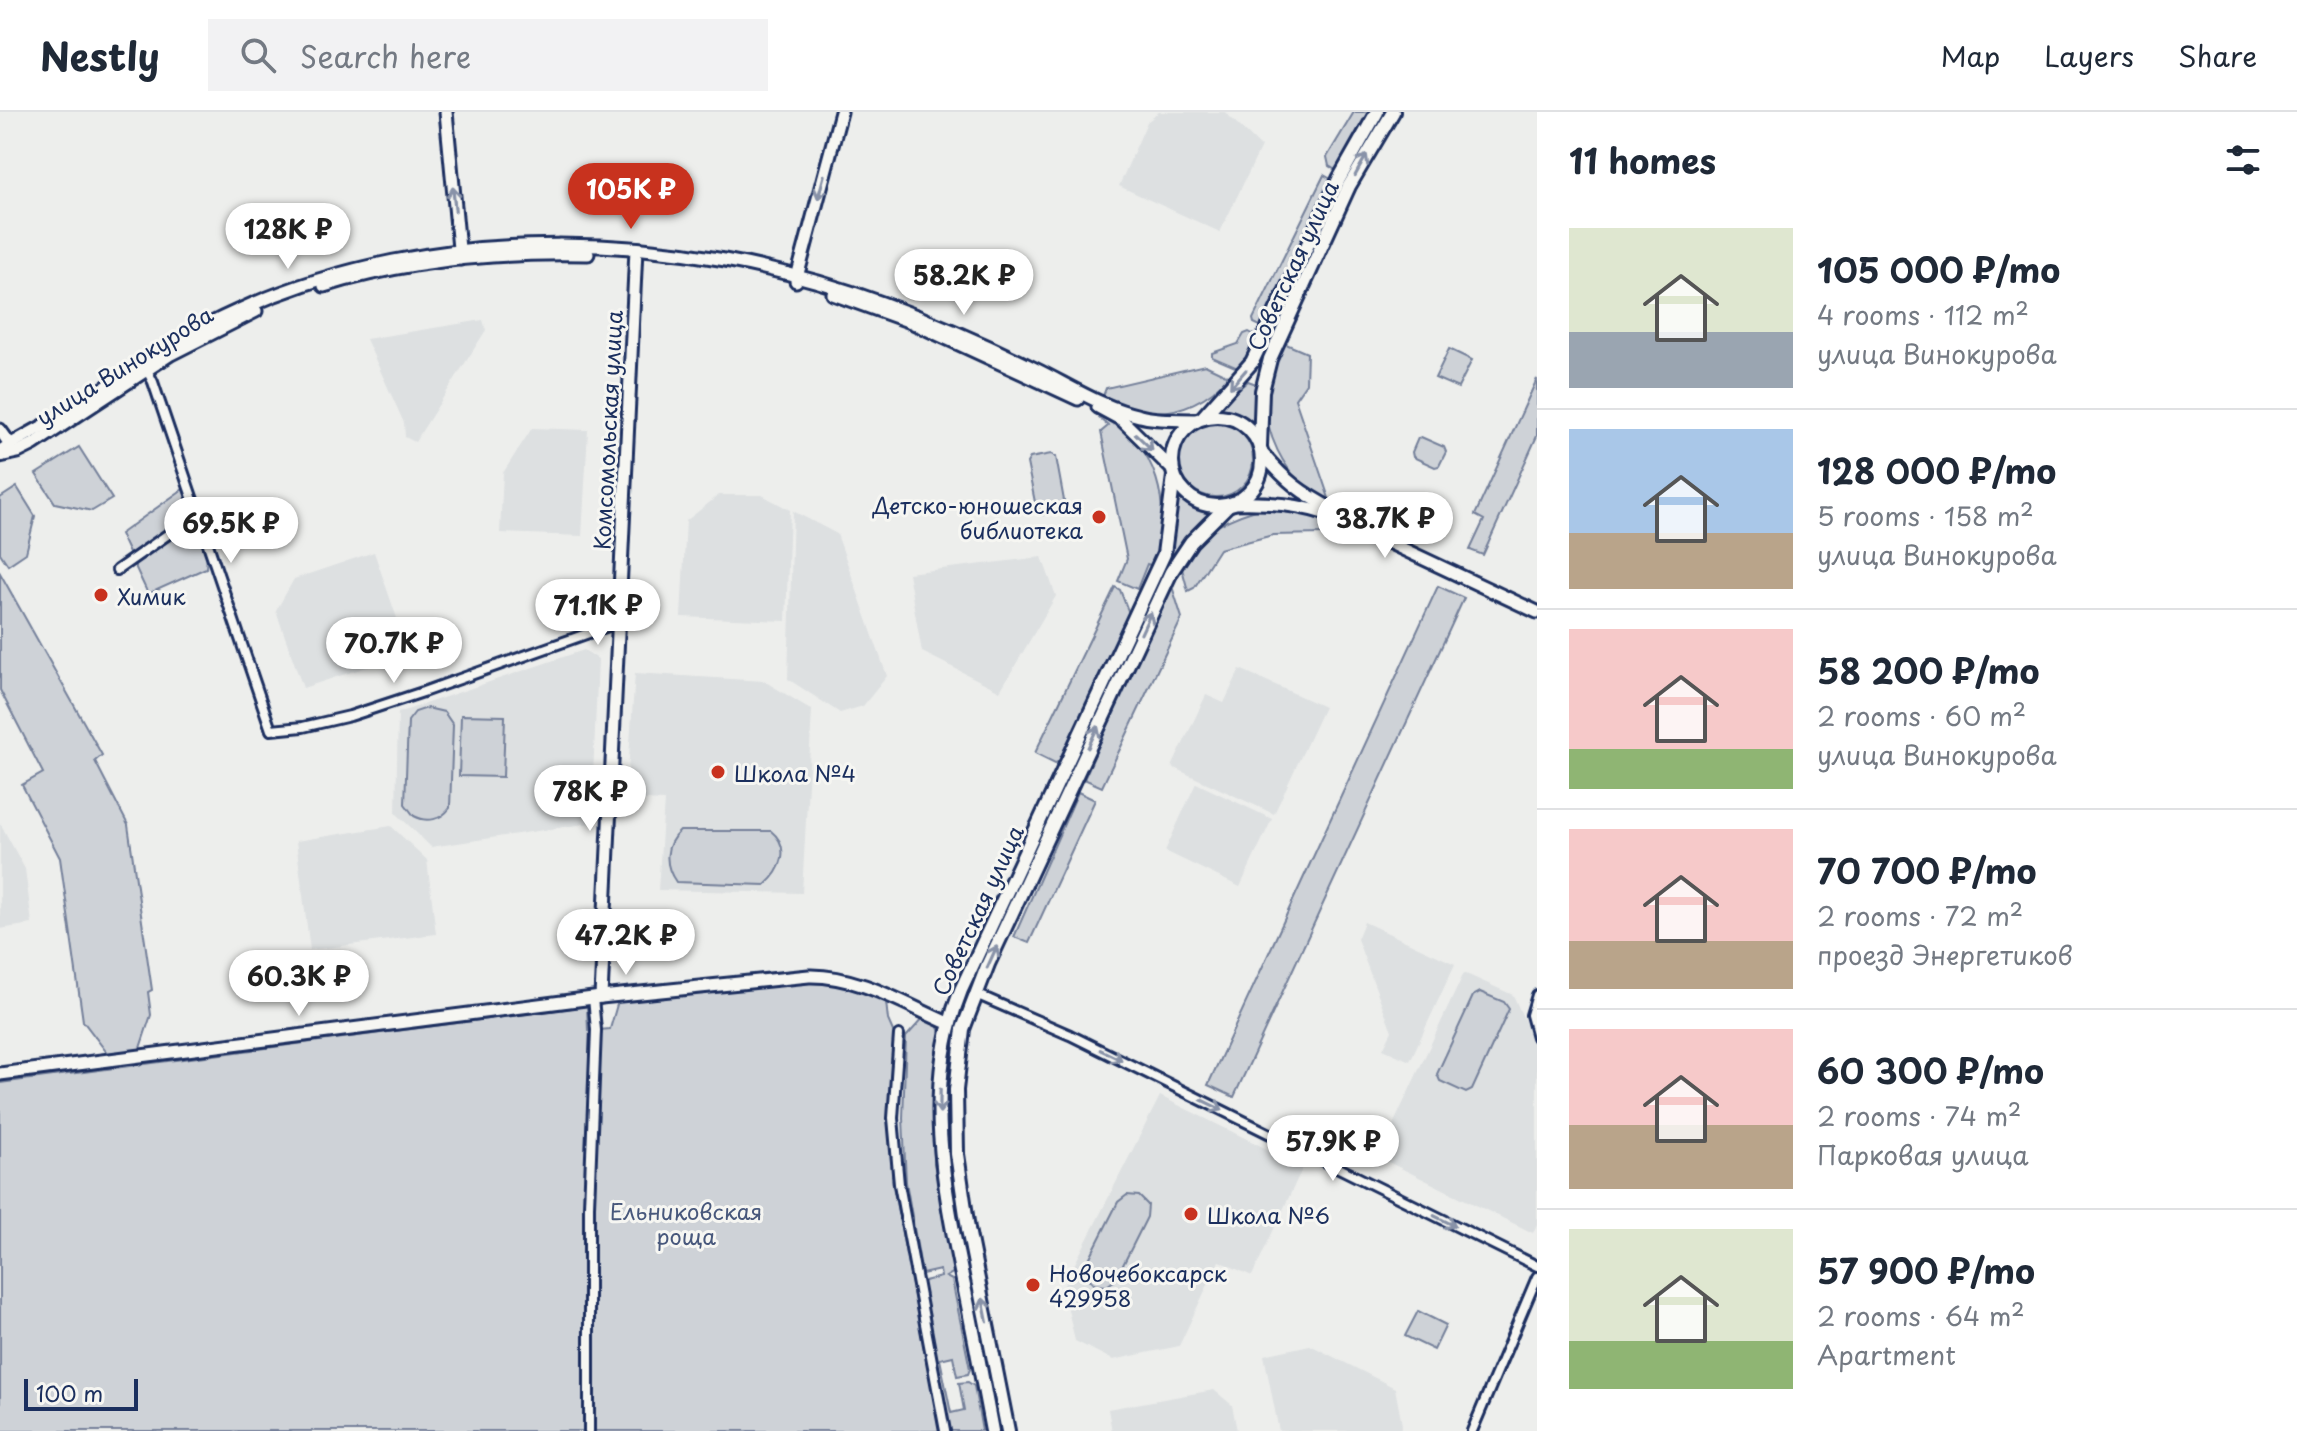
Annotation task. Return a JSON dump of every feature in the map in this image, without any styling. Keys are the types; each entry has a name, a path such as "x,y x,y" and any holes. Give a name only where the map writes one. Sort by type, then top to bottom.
{"main road":[{"path":"446,112 460,256"},
{"path":"796,280 841,112"},
{"name":"Советская улица","path":"1200,418 1252,362 1345,168 1377,112"},
{"name":"Советская улица","path":"1261,450 1263,386 1270,359 1349,186 1393,112"},
{"name":"улица Винокурова","path":"3,450 144,366 297,286 391,261 460,256 636,253 796,280 880,302 959,334 1129,414 1154,419 1200,418"},
{"name":"Комсомольская улица","path":"597,998 636,253"},
{"name":"улица Винокурова","path":"828,288 911,322 1122,420 1173,472"},
{"path":"1537,606 1305,495 1288,483 1261,450 1249,428 1240,422 1224,416 1200,418 1176,440 1173,472 1179,486 1193,499 1210,506 1282,503 1314,509 1537,612"},
{"path":"0,430 3,450"},
{"path":"1230,504 1249,493 1259,478 1261,450"},
{"name":"Советская улица","path":"992,1431 946,1199 941,1159 940,1090 948,1023 1164,554 1173,472"},
{"name":"Советская улица","path":"1008,1431 957,1154 956,1090 963,1029 976,994 1174,565 1191,542 1230,504"},
{"path":"0,1074 597,998 823,975 871,988 963,1029"}],"street":[{"path":"144,366 153,382 271,730 303,727 350,716 617,623"},
{"path":"117,570 197,514"},
{"path":"976,994 1080,1040 1537,1266"},
{"path":"1537,995 1531,1015 1537,1037"},
{"path":"589,1431 589,1206 597,998"},
{"path":"899,1035 893,1118 899,1184 945,1431"},
{"path":"1472,1431 1537,1277"}],"shaded area":[{"path":"1159,112 1225,112 1261,147 1220,232 1119,186 1147,122"},
{"path":"483,320 486,330 415,442 405,437 404,423 366,339"},
{"path":"532,428 588,430 582,536 500,533 503,473"},
{"path":"719,495 762,495 790,510 786,621 681,617 686,521"},
{"path":"793,511 837,534 887,676 863,706 840,713 788,679"},
{"path":"374,552 409,653 303,688 276,611 294,579"},
{"path":"1042,557 1056,596 1000,691 922,652 908,573"},
{"path":"584,650 598,659 591,823 431,847 396,813 398,713"},
{"path":"1240,669 1324,707 1274,814 1172,767 1206,695 1224,703"},
{"name":"Школа №4","path":"635,673 764,681 812,710 802,893 658,890 664,801 626,799"},
{"path":"1196,783 1272,819 1240,887 1165,851"},
{"path":"0,823 25,869 32,924 0,929"},
{"path":"391,826 427,860 436,934 310,950 296,841"},
{"path":"1364,922 1455,964 1410,1061 1383,1049 1392,1031 1357,939"},
{"path":"1464,973 1513,995 1537,1048 1537,1224 1533,1233 1378,1157"},
{"name":"Школа №6","path":"1160,1096 1303,1167 1252,1276 1219,1261 1179,1346 1113,1360 1075,1341 1063,1287"},
{"path":"1310,1345 1395,1388 1402,1425 1399,1431 1279,1431 1264,1355"},
{"path":"1214,1390 1232,1405 1237,1431 1112,1431 1108,1409"}],"green space":[{"path":"1354,112 1374,112 1339,172 1329,166 1327,157"},
{"path":"1324,175 1331,179 1332,187 1267,325 1262,327 1253,319"},
{"path":"1249,332 1258,337 1259,343 1240,369 1212,357 1212,353 1238,344"},
{"path":"1286,344 1307,353 1306,383 1295,399 1331,504 1314,494 1287,467 1271,432 1266,394 1269,375 1274,358"},
{"path":"1449,349 1472,360 1458,388 1435,378"},
{"path":"1205,365 1228,376 1213,392 1183,408 1144,411 1103,396 1106,388"},
{"path":"1537,379 1537,436 1483,555 1470,550 1484,520 1475,515"},
{"path":"1248,381 1259,385 1258,424 1251,426 1238,415 1222,411 1221,404"},
{"path":"1102,412 1137,442 1148,459 1161,500 1159,544 1153,566 1147,564 1137,589 1118,581 1127,559 1101,432 1108,426 1099,418"},
{"path":"1209,423 1223,423 1237,429 1247,439 1253,460 1247,481 1237,491 1223,497 1209,497 1195,491 1185,481 1179,467 1179,453 1185,439 1195,429"},
{"path":"1421,437 1444,447 1446,452 1439,466 1413,457 1412,452"},
{"path":"79,447 112,499 92,511 55,503 36,474"},
{"path":"1051,454 1056,457 1065,506 1062,510 1041,515 1037,512 1027,463 1030,458"},
{"path":"17,487 35,516 26,553 8,565 0,553 0,498"},
{"path":"183,489 207,556 206,568 148,594 120,534"},
{"path":"1178,499 1211,511 1212,515 1170,562 1091,730 1088,728 1171,546"},
{"path":"1268,507 1301,509 1326,519 1323,534 1273,535 1219,549 1194,588 1188,591 1181,565 1198,542 1229,520"},
{"path":"0,573 102,755 95,761 128,825 152,990 148,992 151,1015 139,1051 108,1054 83,1021 60,858 22,785 43,773 0,690"},
{"path":"1171,583 1182,618 1102,787 1084,779"},
{"path":"1438,586 1464,598 1234,1097 1208,1085"},
{"path":"1115,587 1120,590 1130,616 1064,760 1055,763 1035,753"},
{"path":"427,708 444,712 453,725 450,808 443,815 429,820 414,816 405,804 408,721 415,712"},
{"path":"461,715 505,716 503,777 459,776"},
{"path":"1078,792 1095,800 1029,943 1014,937"},
{"path":"680,831 771,831 781,844 780,866 765,885 676,882 669,869 668,855 671,842"},
{"name":"Ельниковская роща","path":"814,978 848,985 886,1002 888,1020 895,1036 889,1113 893,1186 940,1431 0,1431 0,1083 587,1006 588,1031 610,1029 618,1001"},
{"path":"1480,992 1504,1002 1509,1009 1472,1090 1466,1093 1440,1081 1437,1074 1473,996"},
{"path":"924,1017 937,1025 940,1032 934,1163 954,1272 946,1277 952,1280 970,1369 968,1374 957,1376 953,1356 940,1359 951,1413 964,1410 959,1383 968,1382 974,1386 982,1431 949,1431 920,1282 941,1277 940,1270 922,1274 906,1182 903,1118 906,1037"},
{"path":"950,1047 954,1048 950,1107 953,1164 976,1304 972,1305 955,1219 947,1154 946,1101"},
{"path":"1127,1195 1139,1196 1148,1205 1147,1217 1116,1279 1107,1286 1095,1285 1087,1276 1087,1263 1118,1202"},
{"path":"1418,1311 1446,1325 1434,1350 1405,1336"}],"place":[{"name":"Детско-юношеская библиотека","path":"1099,517"},
{"name":"Химик","path":"101,595"},
{"name":"Школа №4","path":"718,772"},
{"name":"Школа №6","path":"1191,1214"},
{"name":"Новочебоксарск 429958","path":"1033,1285"}]}
